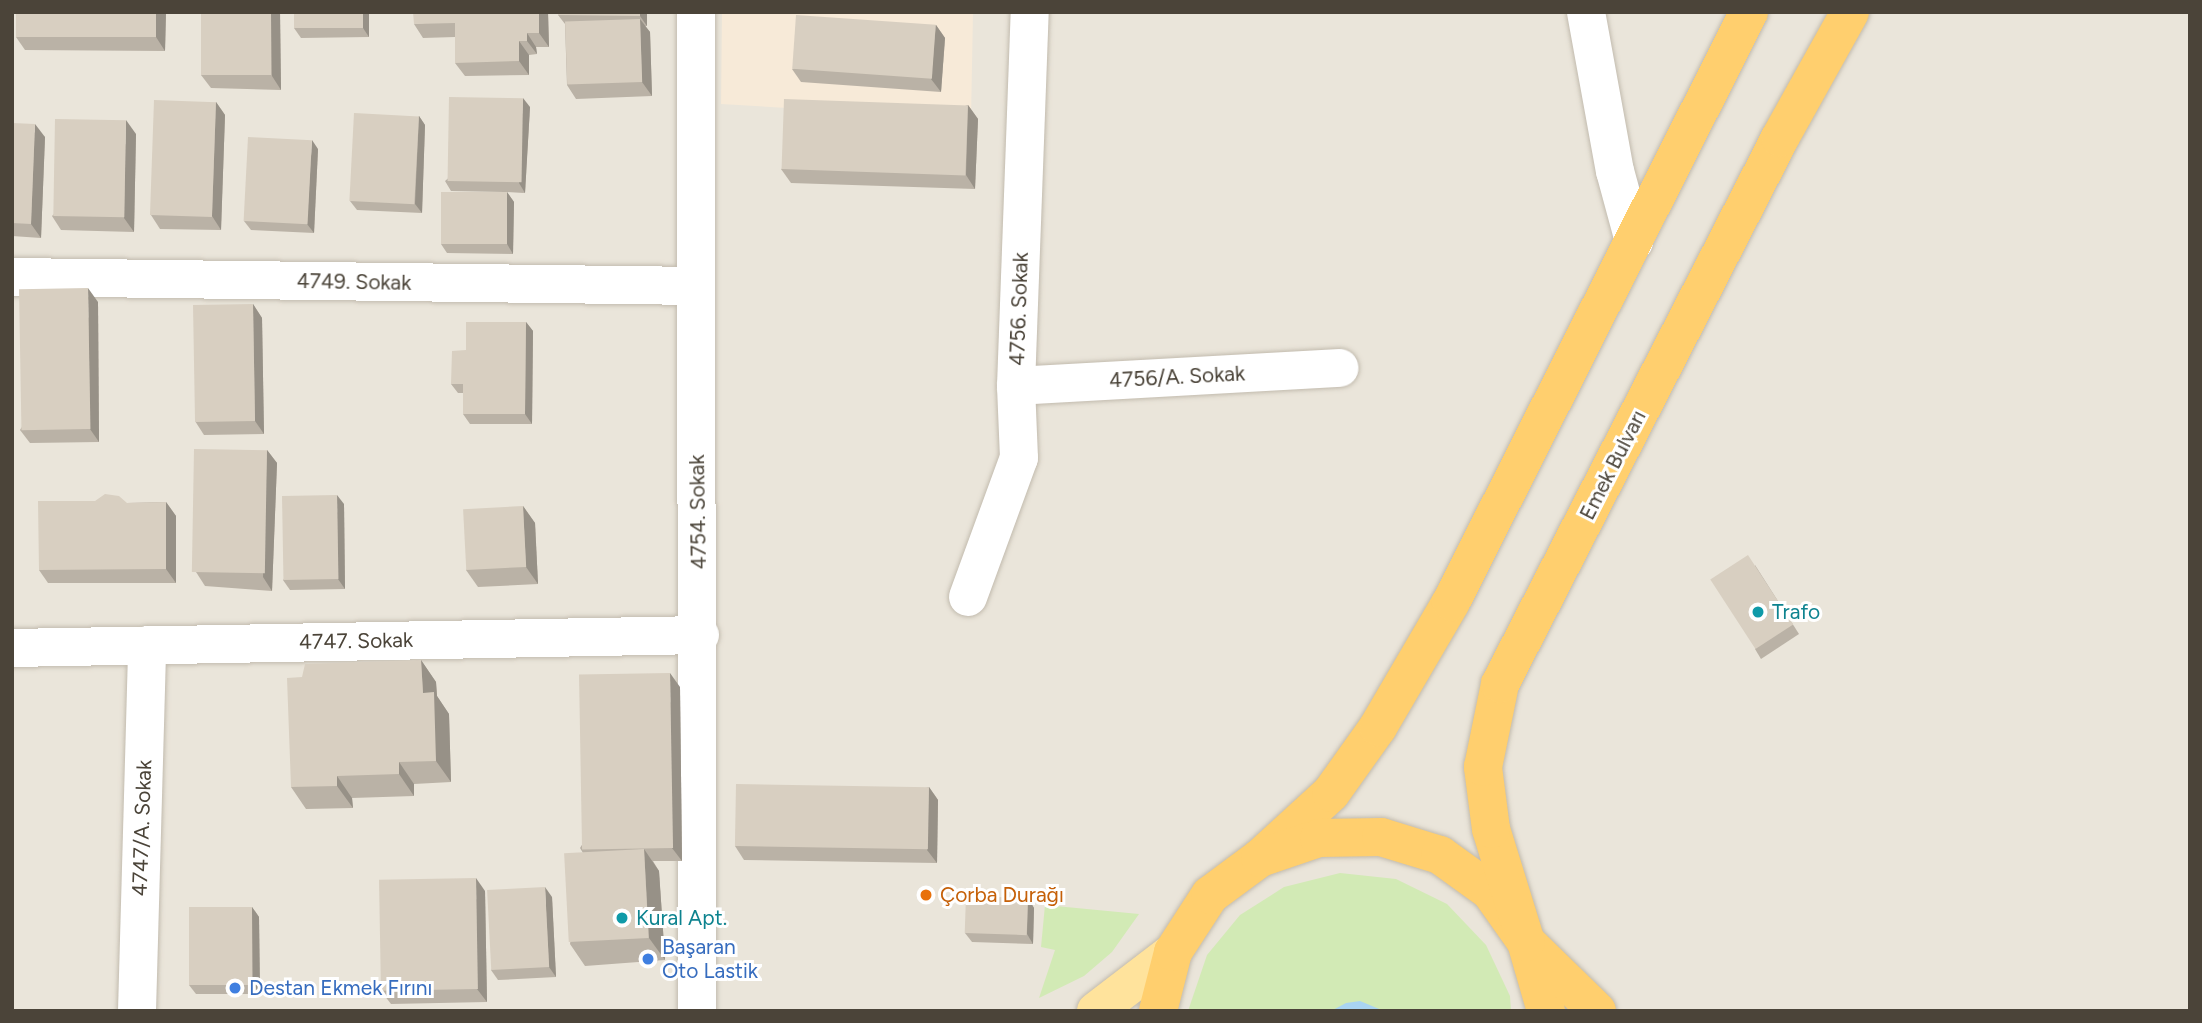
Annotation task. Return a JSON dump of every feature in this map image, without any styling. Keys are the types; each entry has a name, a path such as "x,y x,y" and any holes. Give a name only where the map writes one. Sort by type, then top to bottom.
{"highway":[{"path":"1158,1011 1173,952 1210,895 1260,858 1331,793 1378,727 1451,602 1749,12"},
{"name":"Emek Bulvarı","path":"1546,1011 1491,829 1483,766 1500,684 1780,138 1850,12"},
{"path":"1260,858 1319,838 1381,837 1440,855 1490,891 1526,942 1597,1011"}],"main road":[{"path":"1096,1011 1173,952"}],"street":[{"name":"4754. Sokak","path":"696,12 700,635 697,1011"},
{"name":"4756. Sokak","path":"968,597 1019,457 1016,387 1030,12"},
{"path":"1586,12 1615,171 1634,241"},
{"name":"4749. Sokak","path":"12,277 696,286"},
{"name":"4756/A. Sokak","path":"1016,387 1339,368"},
{"name":"4747. Sokak","path":"12,648 700,635"},
{"name":"4747/A. Sokak","path":"137,1011 147,645"}],"shaded area":[{"path":"12,12 2190,12 2190,1011 12,1011"},
{"path":"722,12 973,12 971,119 721,104"}],"green space":[{"path":"1340,873 1396,879 1447,904 1486,945 1510,996 1511,1011 1188,1011 1207,955 1240,915 1284,887"},
{"path":"1045,905 1139,914 1112,952 1084,976 1039,998 1055,950 1041,947"}],"water":[{"path":"1360,1001 1384,1011 1331,1011 1346,1003"}],"building":[{"path":"16,12 156,12 156,37 16,37"},
{"path":"201,12 271,12 271,75 201,75"},
{"path":"294,12 363,12 363,28 294,28"},
{"path":"413,12 539,12 539,33 527,33 527,41 519,41 519,61 455,63 455,23 414,24"},
{"path":"558,12 640,12 640,16 558,15"},
{"path":"796,15 936,25 932,79 792,69"},
{"path":"640,19 642,82 567,85 565,22"},
{"path":"449,97 523,98 522,182 448,181"},
{"path":"784,99 968,105 965,175 782,169"},
{"path":"154,100 216,102 212,217 150,215"},
{"path":"354,113 419,116 414,204 349,201"},
{"path":"55,119 126,120 124,217 53,216"},
{"path":"12,123 35,124 31,224 12,223"},
{"path":"248,137 312,140 308,224 244,221"},
{"path":"441,192 507,192 507,244 441,244"},
{"path":"88,288 90,429 21,430 19,289"},
{"path":"253,304 255,421 195,422 193,305"},
{"path":"466,322 526,322 525,414 463,414 463,384 451,384 452,351 466,350"},
{"path":"194,449 267,450 265,573 192,572"},
{"path":"105,494 119,496 127,503 166,502 166,569 39,570 38,501 95,501"},
{"path":"337,495 338,579 283,580 282,496"},
{"path":"523,506 526,567 466,570 463,509"},
{"name":"Trafo","path":"1748,555 1793,625 1755,649 1710,580"},
{"path":"421,660 423,693 434,692 436,761 399,762 399,774 337,776 337,786 291,787 287,678 302,677 305,664"},
{"path":"670,673 673,848 582,850 579,675"},
{"path":"736,784 929,787 928,849 735,846"},
{"name":"Kural Apt.","path":"644,849 649,938 569,942 564,853"},
{"path":"476,878 478,989 381,991 379,880"},
{"path":"545,887 549,967 491,970 487,890"},
{"path":"966,896 1028,898 1027,935 965,933"},
{"path":"189,907 252,907 252,985 189,985"}],"place":[{"name":"Trafo","path":"1758,612"},
{"name":"Çorba Durağı","path":"926,895"},
{"name":"Kural Apt.","path":"622,918"},
{"name":"Başaran Oto Lastik","path":"648,959"},
{"name":"Destan Ekmek Fırını","path":"235,988"}]}
